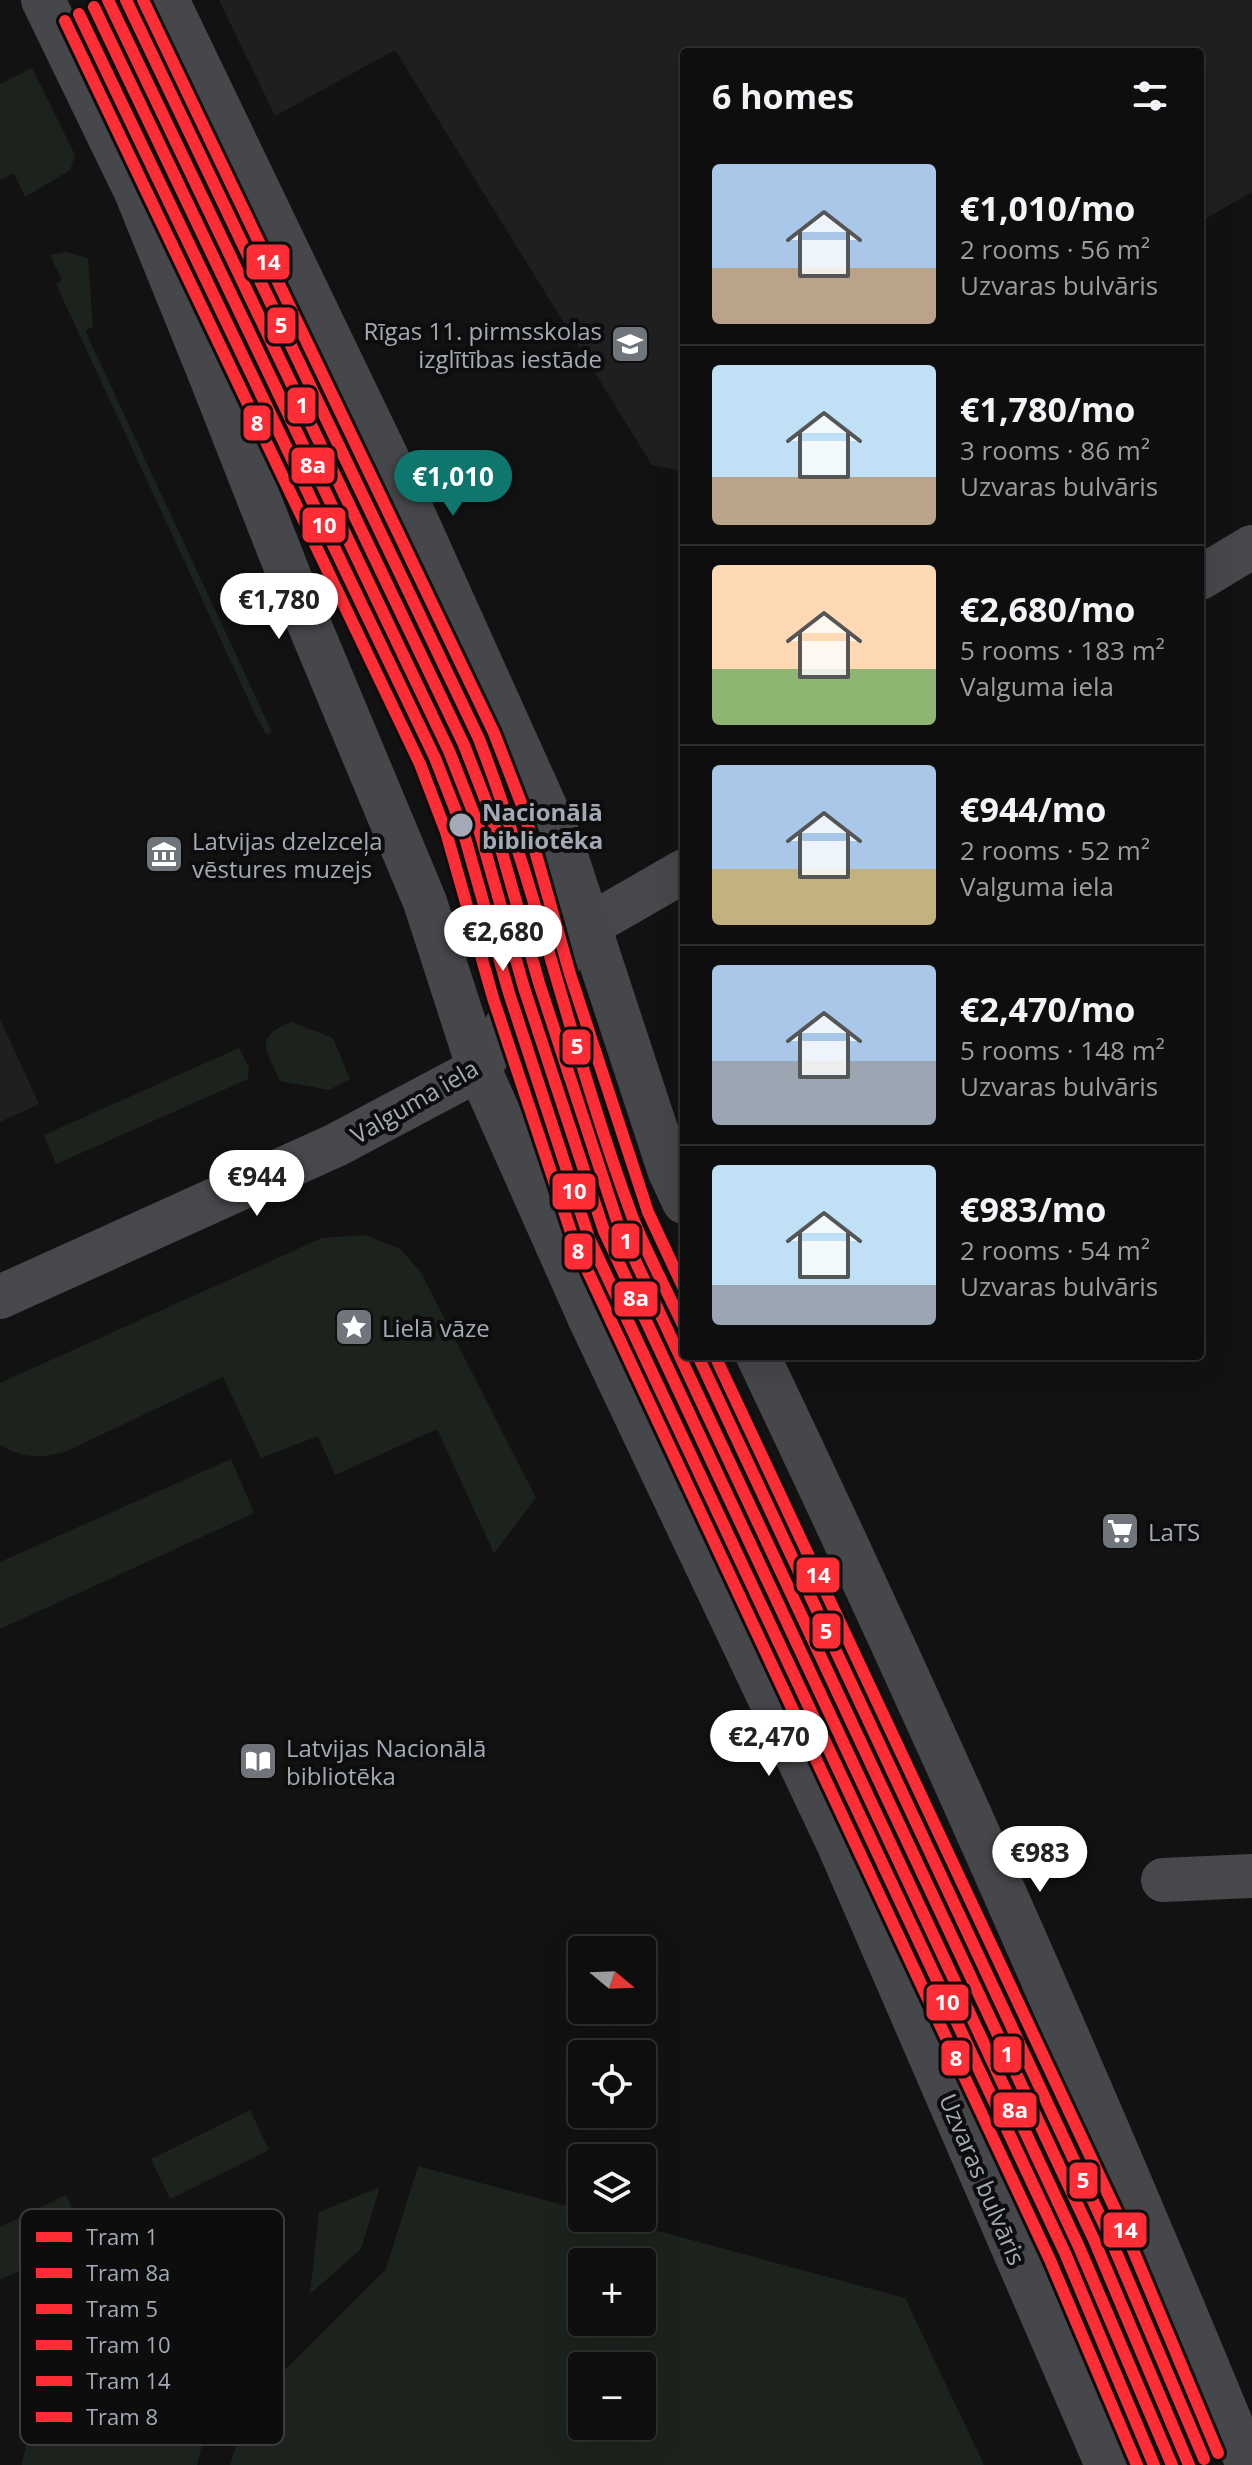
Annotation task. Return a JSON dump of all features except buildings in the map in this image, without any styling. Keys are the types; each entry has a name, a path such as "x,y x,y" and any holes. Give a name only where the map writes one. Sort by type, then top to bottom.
{"main road":[{"name":"Uzvaras bulvāris","path":"43,0 136,192 198,344 294,588 425,902 479,1069 590,1319 838,1843 1107,2465"},
{"path":"167,0 409,504 562,844 670,1172 680,1193"},
{"path":"760,1360 890,1635 1171,2276 1248,2465"}],"street":[{"path":"1204,576 1252,547"},
{"name":"Valguma iela","path":"0,1297 336,1145 479,1069 517,1009 590,925 680,873"},
{"path":"1163,1880 1252,1876"}],"shaded area":[{"name":"Rīgas 11. pirmsskolas izglītības iestāde","path":"219,0 1252,0 1252,192 1204,220 1204,48 680,48 680,471 652,465 395,50 275,116"},
{"path":"32,68 75,155 70,170 25,197 14,173 0,180 0,84"},
{"path":"66,252 88,258 93,326 86,331 89,339 272,732 266,734 256,716 56,284 62,280 50,255"},
{"path":"0,1019 39,1104 0,1122"},
{"path":"291,1022 333,1038 350,1079 329,1090 280,1081 267,1052 267,1039 271,1033"},
{"path":"239,1048 249,1068 248,1079 56,1164 44,1135"},
{"path":"365,1235 400,1249 420,1271 536,1498 494,1553 437,1429 335,1475 318,1436 261,1458 223,1377 65,1452 32,1456 0,1445 0,1383 322,1238"},
{"path":"231,1459 254,1513 0,1629 0,1562"},
{"path":"250,2110 269,2150 170,2199 151,2159"},
{"path":"418,2166 568,2206 568,2232 656,2230 905,2298 984,2465 230,2465 237,2445 284,2445 284,2371 386,2269"},
{"path":"380,2187 361,2249 310,2294 319,2212"},
{"path":"66,2195 73,2209 37,2209"},
{"path":"20,2217 20,2270 0,2280 0,2227"},
{"path":"26,2445 202,2445 197,2465 22,2465"}],"tram line":[{"name":"1","path":"108,0 464,745 492,817 539,983 618,1224 680,1356"},
{"name":"5","path":"126,0 479,739 520,857 611,1157 632,1216 680,1319"},
{"name":"14","path":"143,0 494,733 523,808 570,974 648,1212 680,1280"},
{"name":"8a","path":"94,7 449,751 477,822 524,988 604,1231 1079,2247 1172,2465"},
{"name":"10","path":"79,14 435,758 462,827 509,993 589,1238 1065,2253 1154,2465"},
{"name":"8","path":"65,21 420,764 446,832 493,998 575,1244 1050,2260 1137,2465"},
{"name":"1","path":"682,1360 1094,2240 1189,2465"},
{"name":"5","path":"700,1360 1108,2233 1204,2459"},
{"name":"14","path":"717,1360 1123,2226 1218,2453"}],"place":[{"name":"Rīgas 11. pirmsskolas izglītības iestāde","path":"630,344"},
{"name":"Nacionālā bibliotēka","path":"461,825"},
{"name":"Latvijas dzelzceļa vēstures muzejs","path":"164,854"},
{"name":"Lielā vāze","path":"354,1327"},
{"name":"LaTS","path":"1120,1531"},
{"name":"Latvijas Nacionālā bibliotēka","path":"258,1761"}]}
